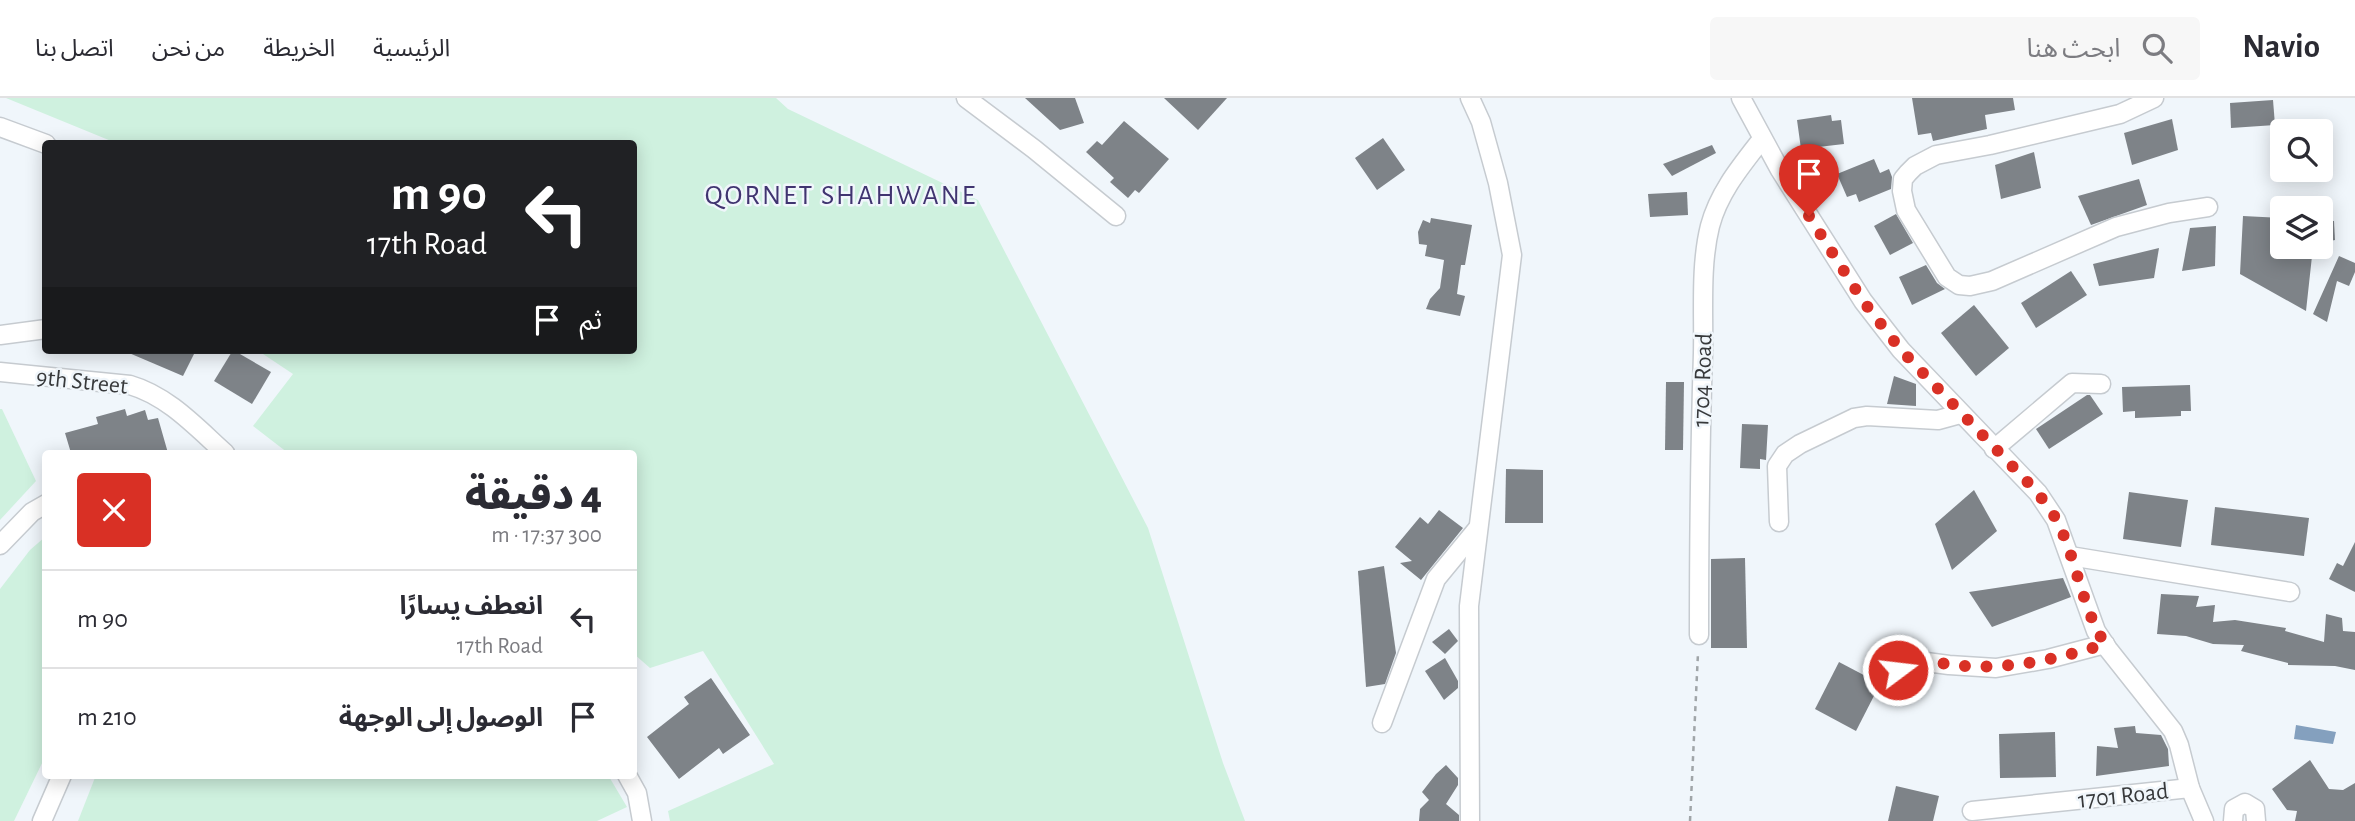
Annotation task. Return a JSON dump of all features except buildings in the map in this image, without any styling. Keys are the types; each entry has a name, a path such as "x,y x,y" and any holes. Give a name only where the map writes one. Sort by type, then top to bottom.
{"street":[{"path":"966,98 1116,216"},
{"path":"1470,98 1481,122 1498,184 1512,255 1469,606 1470,821"},
{"path":"1741,98 1762,139 1863,301 1901,350 2038,493 2047,506 2056,520 2091,619 2105,644 2173,732 2190,788 2206,821 2232,819 2237,806 2249,804 2257,813 2256,821"},
{"path":"2154,98 2120,114 1936,155 1915,166 1903,179 1902,191 1906,210 1947,277 1959,285 1970,286 1992,281 2116,228 2169,213 2208,207"},
{"path":"0,127 42,143"},
{"name":"1704 Road","path":"1699,635 1702,372 1705,266 1710,226 1727,185 1762,139"},
{"path":"0,335 42,330"},
{"name":"9th Street","path":"0,372 130,385 144,389 177,410 222,450"},
{"path":"1994,449 2072,383 2101,384"},
{"path":"1779,522 1777,466 1785,454 1800,444 1854,418 1867,416 1938,420 1960,414"},
{"path":"0,545 32,512 42,506"},
{"path":"1382,723 1436,579 1478,528"},
{"path":"2070,556 2290,592"},
{"path":"1888,683 1905,663 1911,660 1949,666 1996,668 2072,654 2105,644"},
{"path":"42,821 60,779"},
{"path":"629,779 636,793 642,821"},
{"name":"1701 Road","path":"1972,811 2190,788"}],"path":[{"path":"1690,821 1699,635"}],"green space":[{"path":"6,98 776,98 788,109 978,200 1148,528 1223,763 1245,821 670,821 668,811 774,764 703,651 650,668 637,657 637,450 284,450 253,426 293,374 263,354 637,354 637,140 109,140"},
{"path":"0,409 36,481 0,520"},
{"path":"42,540 42,763 14,821 0,821 0,589 30,550"},
{"path":"94,779 610,779 627,807 597,821 78,821"}],"water":[{"path":"2296,725 2336,732 2333,744 2294,739"}],"district":[{"name":"QORNET SHAHWANE","path":"841,194"}],"route":[{"path":"1809,216 1863,301 1901,350 2038,493 2047,506 2066,542 2091,619 2105,644 2048,659 1996,668 1949,666 1911,660 1898,670"}]}
